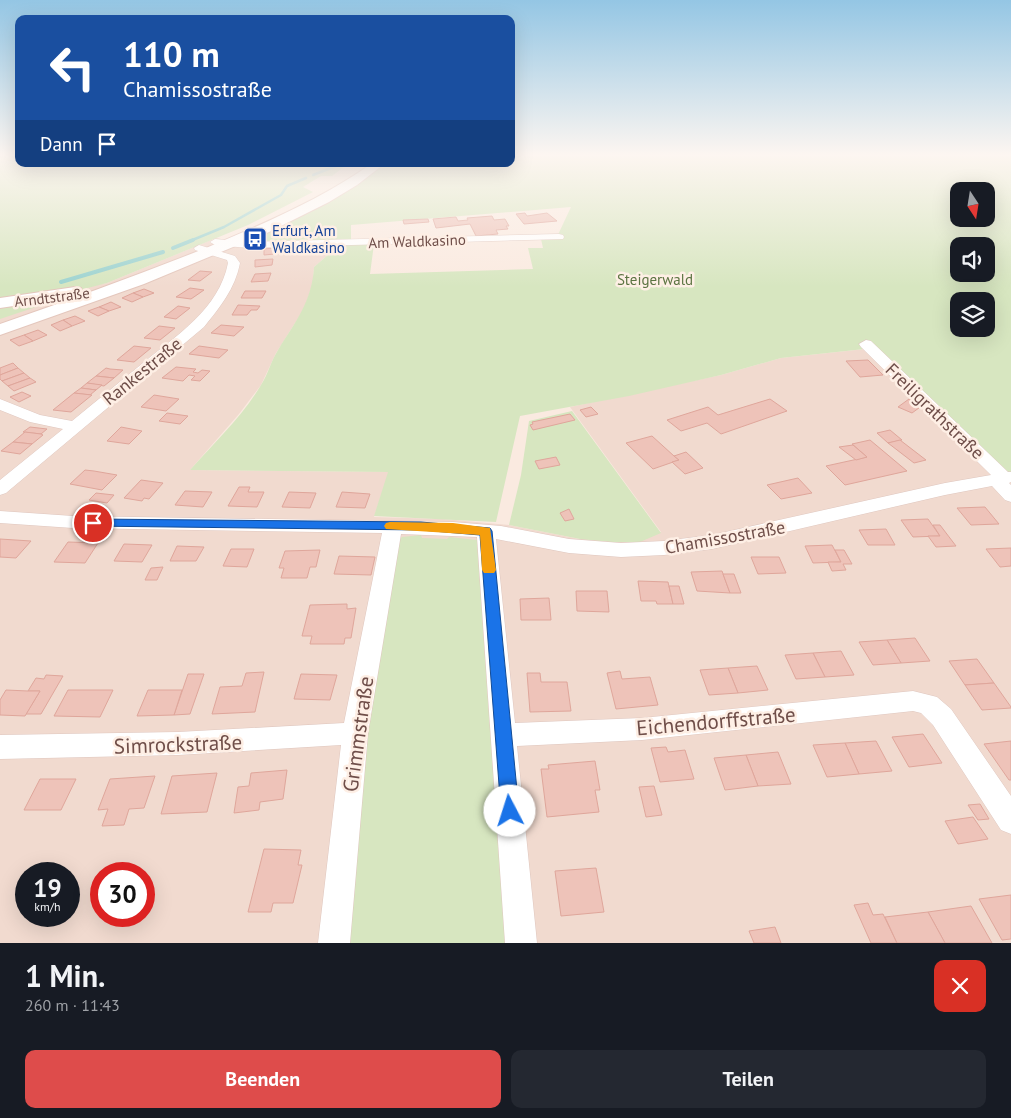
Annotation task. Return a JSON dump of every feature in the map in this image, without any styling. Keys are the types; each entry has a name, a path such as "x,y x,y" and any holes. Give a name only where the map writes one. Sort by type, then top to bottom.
{"main road":[{"path":"217,249 304,199"},
{"path":"0,330 217,249 271,226 324,199"},
{"path":"0,324 99,292"},
{"name":"Arndtstraße","path":"0,303 99,292"}],"street":[{"name":"Am Waldkasino","path":"217,249 249,245 559,237"},
{"name":"Rankestraße","path":"0,489 199,324 228,286 233,271 234,263 217,249"},
{"name":"Freiligrathstraße","path":"866,344 1004,478 1011,496"},
{"path":"0,404 36,418 74,426"},
{"name":"Chamissostraße","path":"0,517 73,522 453,528 486,531 569,546 621,550 664,548 712,542 945,489 1004,478"},
{"name":"Grimmstraße","path":"334,943 355,733 393,526"},
{"path":"486,531 521,943"},
{"name":"Eichendorffstraße","path":"503,735 642,729 913,701 928,704 942,717 1011,820"},
{"name":"Simrockstraße","path":"0,747 71,748 220,743 355,733"}],"shaded area":[{"path":"216,238 242,243 330,241 329,254 314,267 313,283 304,309 276,353 261,385 239,414 190,470 389,472 374,517 443,519 509,525 580,539 661,532 570,407 721,375 781,358 875,348 1011,472 1011,943 0,943 0,301 107,283"}],"green space":[{"path":"0,199 299,199 248,225 107,283 80,290 0,301"},
{"name":"Steigerwald","path":"329,199 950,199 950,228 995,228 995,199 1011,199 1011,472 1003,473 874,348 781,358 721,375 629,396 520,416 496,522 374,516 388,472 190,470 237,418 261,385 276,354 302,311 310,291 314,267 329,254 330,245 374,244 370,274 533,269 528,248 543,248 541,239 556,239 571,207 351,225 351,241 242,243 284,224"},
{"path":"60,299 0,319 0,307"},
{"path":"572,411 661,533 640,542 612,542 580,539 509,525 521,475 529,421"},
{"path":"421,535 422,538 447,539 449,537 477,540 491,742 509,943 344,943 363,734 396,541 402,537"}],"building":[{"path":"525,213 527,216 547,213 557,221 524,224 516,214"},
{"path":"492,216 494,220 505,219 509,226 506,226 508,229 496,230 498,234 476,236 470,224 436,228 433,219 456,217 458,221 468,220 467,218"},
{"path":"428,219 429,222 404,224 403,220"},
{"path":"285,247 285,253 264,255 264,249"},
{"path":"273,259 272,265 255,267 255,260"},
{"path":"200,271 212,272 200,281 188,280"},
{"path":"271,273 268,281 251,282 255,274"},
{"path":"190,288 204,290 191,299 176,297"},
{"path":"144,289 154,293 143,297 133,293"},
{"path":"245,291 266,291 262,298 241,298"},
{"path":"133,293 143,297 132,302 122,298"},
{"path":"111,302 121,307 109,311 99,307"},
{"path":"238,305 260,306 257,310 251,310 247,315 232,315"},
{"path":"178,306 190,308 176,319 164,317"},
{"path":"99,307 109,311 98,316 88,311"},
{"path":"75,316 85,321 72,326 63,320"},
{"path":"63,320 72,326 60,331 51,325"},
{"path":"221,325 244,327 234,336 211,333"},
{"path":"159,326 175,328 160,340 144,338"},
{"path":"38,330 47,335 33,341 24,335"},
{"path":"24,335 33,341 19,346 10,340"},
{"path":"134,346 151,348 134,362 117,360"},
{"path":"199,346 228,350 219,358 189,354"},
{"path":"868,360 883,375 860,377 846,361"},
{"path":"13,363 18,368 0,375 0,368"},
{"path":"176,367 196,369 193,372 198,373 202,370 210,371 200,381 191,380 195,376 189,375 183,381 162,378"},
{"path":"18,368 24,373 2,381 0,379 0,375"},
{"path":"106,368 123,370 114,378 96,376"},
{"path":"24,373 30,378 8,386 2,381"},
{"path":"96,376 114,378 104,386 87,383"},
{"path":"30,378 36,382 14,391 8,386"},
{"path":"87,383 102,385 96,390 81,388"},
{"path":"81,388 96,390 90,395 74,393"},
{"path":"22,392 31,396 19,402 10,397"},
{"path":"74,393 92,395 71,412 53,410"},
{"path":"154,395 179,399 166,411 141,407"},
{"path":"770,399 787,411 721,434 707,423 681,431 667,420 708,407 718,415"},
{"path":"909,399 923,405 912,413 898,407"},
{"path":"591,407 598,414 586,417 580,410"},
{"path":"167,413 188,416 180,424 159,421"},
{"path":"570,414 575,420 533,430 530,425 533,424 532,422"},
{"path":"30,427 47,429 41,434 23,432"},
{"path":"121,427 142,431 129,444 107,441"},
{"path":"890,430 902,440 888,443 877,433"},
{"path":"25,432 43,435 32,444 13,442"},
{"path":"652,436 679,460 653,469 626,443"},
{"path":"870,440 907,471 845,485 826,466 867,457 852,444"},
{"path":"900,440 926,460 914,463 888,443"},
{"path":"13,442 32,444 20,454 1,451"},
{"path":"853,445 867,457 856,460 839,447"},
{"path":"686,452 703,468 685,474 672,462 679,460 674,456"},
{"path":"556,457 560,465 539,469 535,461"},
{"path":"85,470 117,475 102,490 70,484"},
{"path":"798,478 812,493 781,499 767,485"},
{"path":"141,480 163,483 149,499 144,498 142,501 124,498"},
{"path":"239,487 250,487 248,492 264,492 257,507 228,506"},
{"path":"185,491 212,492 203,507 175,505"},
{"path":"289,492 316,493 310,508 282,507"},
{"path":"342,492 370,494 365,508 336,507"},
{"path":"96,493 114,495 107,503 89,500"},
{"path":"985,507 999,524 971,525 957,508"},
{"path":"569,509 574,519 565,521 560,513"},
{"path":"928,519 940,536 913,537 901,520"},
{"path":"933,525 940,525 956,546 936,547 928,536 940,536"},
{"path":"886,529 895,545 868,545 859,530"},
{"path":"0,539 31,541 16,558 0,557"},
{"path":"68,542 98,543 85,563 54,562"},
{"path":"124,544 152,545 142,562 114,561"},
{"path":"832,545 841,562 813,563 805,546"},
{"path":"177,546 204,547 196,561 170,561"},
{"path":"1011,548 1011,566 1000,567 986,549"},
{"path":"231,549 254,549 247,567 223,566"},
{"path":"320,550 316,567 310,567 307,578 281,578 284,568 279,568 285,551"},
{"path":"835,550 844,550 852,564 843,564 846,570 832,571 828,562 841,562"},
{"path":"339,556 375,557 371,575 334,574"},
{"path":"751,557 779,557 786,573 758,574"},
{"path":"163,567 157,580 145,580 151,568"},
{"path":"722,571 730,593 697,591 691,572"},
{"path":"723,574 734,574 741,593 730,593"},
{"path":"638,581 668,582 673,604 641,601"},
{"path":"669,586 679,586 684,604 673,604"},
{"path":"576,591 607,591 609,612 577,611"},
{"path":"549,598 551,620 521,620 520,599"},
{"path":"347,604 347,609 356,608 351,638 345,638 344,644 310,644 312,636 302,636 310,605"},
{"path":"915,638 930,661 901,663 887,640"},
{"path":"887,640 901,663 873,665 859,642"},
{"path":"841,651 854,675 825,677 813,653"},
{"path":"813,653 825,677 796,679 785,655"},
{"path":"977,659 994,683 965,685 949,661"},
{"path":"757,666 768,690 738,693 728,668"},
{"path":"728,668 738,693 709,695 700,670"},
{"path":"620,671 622,679 650,677 658,705 616,709 607,673"},
{"path":"264,672 255,712 212,714 220,687 242,686 246,673"},
{"path":"527,673 540,673 541,682 567,682 571,711 530,712"},
{"path":"188,674 204,674 190,714 174,715"},
{"path":"301,674 337,675 330,700 294,699"},
{"path":"46,675 63,676 41,714 26,714 40,691 28,691 36,678 44,679"},
{"path":"994,683 1011,708 982,710 965,685"},
{"path":"6,690 40,691 25,716 0,715 0,700"},
{"path":"68,690 113,690 100,717 54,716"},
{"path":"148,690 182,690 174,715 137,716"},
{"path":"923,734 942,763 909,767 892,737"},
{"path":"876,741 892,771 859,774 845,743"},
{"path":"1011,741 1011,780 1009,780 984,744"},
{"path":"845,743 859,774 827,777 813,745"},
{"path":"666,747 668,752 685,750 694,779 660,782 651,748"},
{"path":"778,752 791,784 758,786 746,755"},
{"path":"746,755 758,786 725,790 714,758"},
{"path":"595,761 600,790 595,790 599,812 547,817 541,769 549,769 548,765"},
{"path":"287,770 283,799 260,802 259,810 234,813 238,787 249,786 251,773"},
{"path":"217,773 207,812 161,814 172,776"},
{"path":"155,776 144,808 129,809 124,825 102,826 108,809 98,810 110,779"},
{"path":"40,779 76,779 61,810 24,810"},
{"path":"654,786 662,815 646,817 639,787"},
{"path":"980,804 989,819 978,820 968,805"},
{"path":"973,817 988,839 958,844 945,821"},
{"path":"264,849 301,850 298,865 302,865 293,903 273,903 271,912 248,912"},
{"path":"596,868 604,912 561,916 555,871"},
{"path":"1011,895 1011,939 1002,940 979,899"},
{"path":"868,903 873,915 883,914 897,943 871,943 854,905"},
{"path":"971,906 992,943 945,943 928,912"},
{"path":"928,912 945,943 897,943 885,917"},
{"path":"775,927 781,943 754,943 749,931"}],"waterway":[{"path":"190,241 224,227 274,199"},
{"path":"173,248 193,240"},
{"path":"61,282 163,252"}],"slow traffic":[{"path":"390,526 421,526 486,531 489,570"}],"place":[{"name":"Erfurt, Am Waldkasino","path":"255,239"}],"route":[{"path":"93,523 421,526 486,531 510,811"}]}
